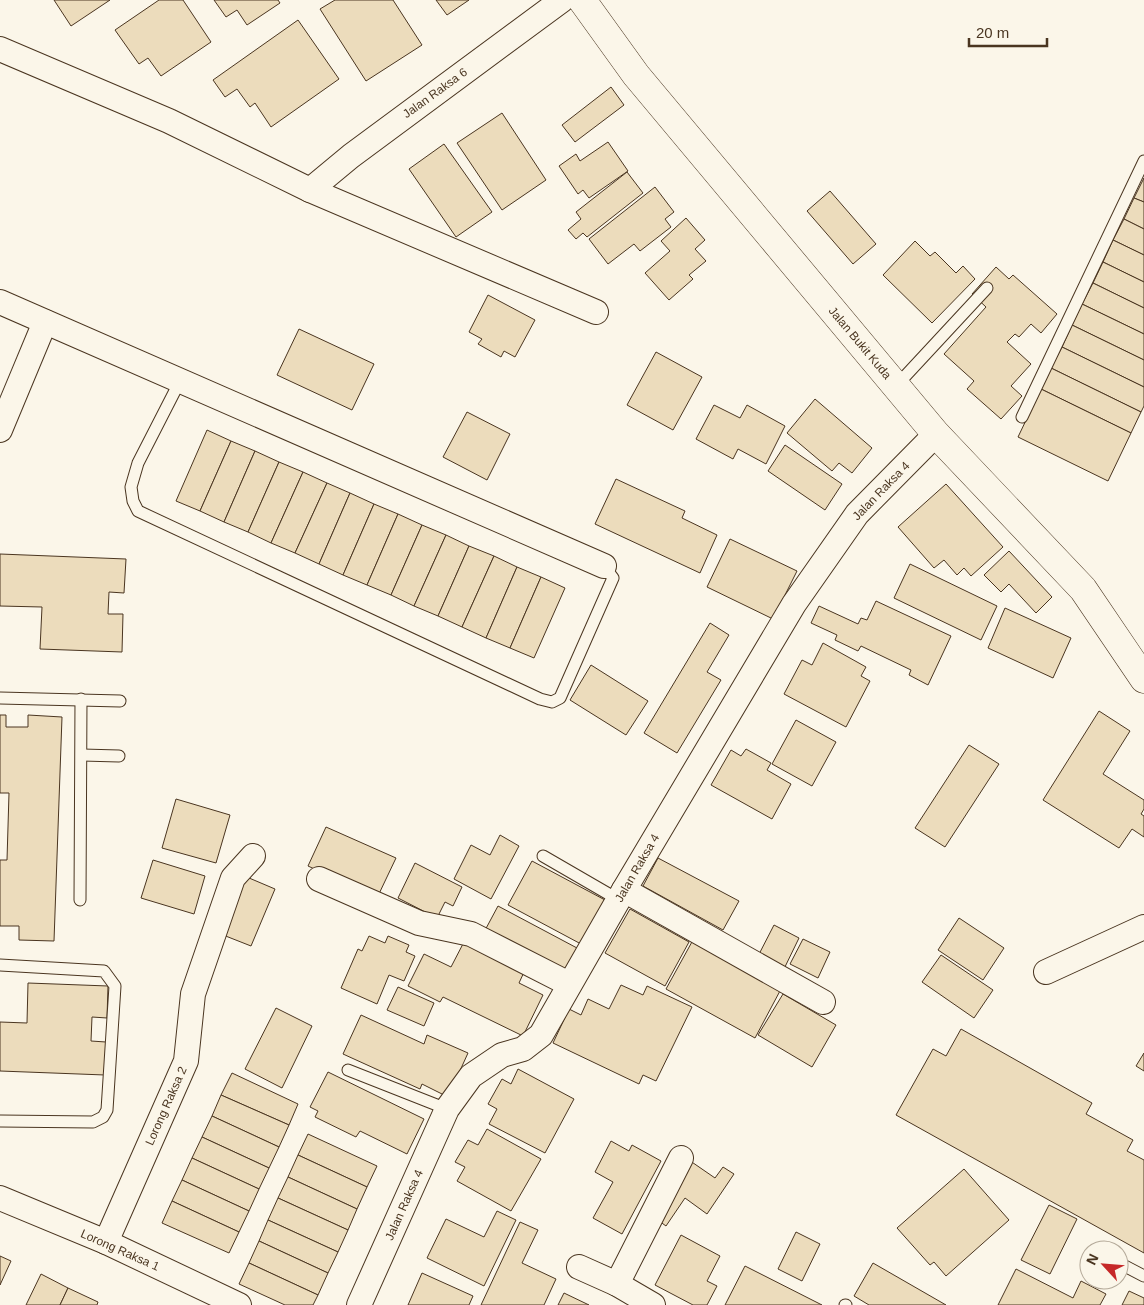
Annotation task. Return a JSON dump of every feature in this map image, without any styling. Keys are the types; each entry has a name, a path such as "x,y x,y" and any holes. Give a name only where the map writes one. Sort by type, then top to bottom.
{"street":[{"name":"Jalan Raksa 6","path":"310,190 359,150 562,0"},
{"name":"Jalan Bukit Kuda","path":"582,0 636,75 936,434 1083,589 1144,679"},
{"path":"0,49 169,121 310,190 596,312"},
{"path":"0,302 604,566"},
{"path":"0,428 45,322"},
{"name":"Jalan Raksa 4","path":"359,1305 447,1109 471,1076 502,1055 523,1049 541,1035 569,984 794,604 857,514 936,434"},
{"name":"Lorong Raksa 2","path":"106,1242 186,1061 193,994 233,878 254,856"},
{"path":"319,879 418,923 471,934 569,984"},
{"path":"622,895 823,1002"},
{"path":"1046,972 1144,927"},
{"path":"617,1284 681,1158"},
{"name":"Lorong Raksa 1","path":"0,1198 106,1242 239,1305"},
{"path":"579,1267 617,1284 653,1305"}],"lane":[{"path":"1022,417 1144,162"},
{"path":"896,386 987,288"},
{"path":"180,381 138,463 131,487 133,502 138,511 540,699 552,702 560,698 613,578 604,566"},
{"path":"0,698 120,701"},
{"path":"80,900 81,699"},
{"path":"82,755 119,756"},
{"path":"543,856 622,895"},
{"path":"0,965 104,971 115,986 107,1110 103,1118 93,1122 0,1120"},
{"path":"348,1070 447,1109"},
{"path":"1129,1268 1144,1276"}],"building":[{"path":"54,0 110,0 71,26"},
{"path":"159,0 183,0 211,42 161,76 148,58 139,64 115,30"},
{"path":"214,0 278,0 280,3 247,25 237,10 226,17"},
{"path":"335,0 393,0 422,45 366,81 320,9"},
{"path":"436,0 469,0 447,15"},
{"path":"298,20 339,79 271,127 255,103 250,107 237,89 225,97 213,80"},
{"path":"611,87 624,105 575,142 562,125"},
{"path":"502,113 546,180 502,210 457,143"},
{"path":"608,142 628,171 589,198 583,190 578,194 559,166 576,154 580,161"},
{"path":"444,144 492,212 456,237 409,169"},
{"path":"627,172 643,193 587,237 583,233 576,239 568,230 581,219 576,212"},
{"path":"1144,178 1144,202 1134,198"},
{"path":"655,187 674,212 665,219 671,227 640,251 634,244 608,264 589,239"},
{"path":"830,191 876,244 853,264 807,211"},
{"path":"1134,198 1144,202 1144,229 1124,219"},
{"path":"686,218 705,240 695,249 706,261 689,275 693,279 669,300 645,273 670,251 661,241"},
{"path":"1124,219 1144,229 1144,255 1113,240"},
{"path":"1113,240 1144,255 1144,282 1103,262"},
{"path":"915,241 930,256 935,252 956,273 963,266 975,279 932,323 883,275"},
{"path":"1103,262 1144,282 1144,308 1093,283"},
{"path":"996,267 1009,279 1013,275 1057,314 1041,333 1031,324 1019,337 1015,334 1007,342 1031,364 1011,386 1022,396 1001,419 967,389 974,381 944,354 986,307 972,294"},
{"path":"1093,283 1144,308 1144,334 1082,304"},
{"path":"488,295 535,320 515,357 504,351 501,357 478,344 482,339 469,332"},
{"path":"1082,304 1144,334 1144,360 1072,325"},
{"path":"1072,325 1144,360 1144,387 1062,347"},
{"path":"299,329 374,364 352,410 277,375"},
{"path":"1062,347 1144,387 1144,406 1141,412 1051,368"},
{"path":"656,352 702,377 673,430 627,405"},
{"path":"1051,368 1141,412 1131,433 1041,389"},
{"path":"1041,389 1131,433 1108,481 1018,437"},
{"path":"815,399 872,448 852,473 839,463 832,471 787,433"},
{"path":"714,405 740,418 747,405 785,426 766,464 738,449 733,459 696,439"},
{"path":"467,412 510,434 487,480 443,457"},
{"path":"207,430 231,441 200,511 176,501"},
{"path":"231,441 255,451 224,522 200,511"},
{"path":"785,445 842,484 825,510 768,471"},
{"path":"255,451 279,462 248,532 224,522"},
{"path":"279,462 303,472 271,543 248,532"},
{"path":"303,472 327,483 295,553 271,543"},
{"path":"616,479 685,511 682,518 717,535 700,573 595,524"},
{"path":"327,483 350,493 319,564 295,553"},
{"path":"946,484 1003,547 971,576 964,568 957,575 944,560 934,568 898,527"},
{"path":"350,493 374,504 343,575 319,564"},
{"path":"374,504 398,514 367,585 343,575"},
{"path":"398,514 422,525 391,595 367,585"},
{"path":"422,525 446,535 414,606 391,595"},
{"path":"446,535 469,546 438,616 414,606"},
{"path":"730,539 797,571 773,619 707,587"},
{"path":"469,546 494,556 462,627 438,616"},
{"path":"1009,551 1052,597 1036,613 1009,584 1001,592 984,575"},
{"path":"0,554 126,559 124,593 109,592 108,614 123,614 122,652 40,649 42,607 0,606"},
{"path":"494,556 517,567 486,638 462,627"},
{"path":"910,564 997,606 981,640 894,598"},
{"path":"517,567 541,577 510,648 486,638"},
{"path":"541,577 565,588 534,658 510,648"},
{"path":"876,601 951,636 928,685 909,675 911,670 861,646 858,651 835,640 837,635 811,623 819,606 858,624 861,618 867,620"},
{"path":"1005,608 1071,638 1053,678 988,648"},
{"path":"710,623 729,635 707,672 721,680 677,753 644,733"},
{"path":"823,643 866,667 861,676 870,681 846,727 784,694 802,660 812,665"},
{"path":"591,665 648,701 626,735 570,700"},
{"path":"1099,711 1130,731 1103,774 1144,800 1144,809 1141,814 1144,816 1144,837 1132,829 1119,848 1043,800"},
{"path":"0,715 6,715 6,727 28,727 28,715 62,717 54,941 19,940 19,926 0,926 0,860 7,860 9,793 0,793"},
{"path":"796,720 836,742 812,786 772,764"},
{"path":"969,745 999,764 945,847 915,828"},
{"path":"746,749 771,763 767,770 791,784 772,819 711,785 731,750 741,756"},
{"path":"176,799 230,815 216,863 162,848"},
{"path":"326,827 396,858 377,898 308,866"},
{"path":"500,835 519,846 491,899 454,879 471,845 490,855"},
{"path":"658,858 739,901 723,930 643,886"},
{"path":"153,860 205,876 194,914 141,898"},
{"path":"532,861 605,900 581,944 508,905"},
{"path":"415,863 462,887 453,906 445,902 437,918 398,898"},
{"path":"242,875 275,889 251,946 218,933"},
{"path":"498,906 577,948 562,975 483,934"},
{"path":"630,909 689,942 665,986 605,953"},
{"path":"959,918 1004,948 983,980 938,950"},
{"path":"774,925 799,938 782,973 756,960"},
{"path":"369,936 385,943 388,936 409,945 406,952 415,956 404,981 389,975 377,1004 341,988 358,949 362,951"},
{"path":"803,939 830,952 818,978 790,964"},
{"path":"465,940 525,970 519,983 543,995 523,1036 443,997 440,1002 408,986 424,954 451,967"},
{"path":"693,940 781,989 755,1038 666,989"},
{"path":"941,955 993,990 974,1018 922,982"},
{"path":"28,983 108,986 107,1018 92,1017 91,1041 106,1042 105,1075 0,1071 0,1022 27,1023"},
{"path":"621,985 643,995 647,986 692,1007 656,1081 643,1075 639,1084 553,1043 569,1009 581,1015 588,999 609,1009"},
{"path":"398,987 434,1003 424,1026 387,1010"},
{"path":"783,994 836,1025 812,1067 758,1035"},
{"path":"276,1008 312,1026 282,1088 245,1069"},
{"path":"361,1015 424,1044 427,1035 468,1053 448,1097 422,1084 420,1089 343,1054"},
{"path":"961,1029 1092,1103 1086,1114 1133,1140 1127,1151 1144,1160 1144,1253 1129,1245 1129,1240 1121,1240 896,1115 933,1049 946,1056"},
{"path":"1144,1053 1144,1071 1136,1066"},
{"path":"518,1069 574,1099 545,1153 489,1124 497,1109 488,1104 502,1079 511,1084"},
{"path":"328,1072 424,1119 407,1154 360,1131 356,1137 315,1117 318,1111 310,1107"},
{"path":"232,1073 298,1104 289,1125 221,1095"},
{"path":"221,1095 289,1125 279,1147 212,1116"},
{"path":"212,1116 279,1147 269,1168 202,1137"},
{"path":"487,1129 541,1159 511,1211 457,1181 465,1167 455,1162 468,1140 478,1145"},
{"path":"308,1134 377,1166 367,1187 298,1155"},
{"path":"202,1137 269,1168 259,1189 192,1158"},
{"path":"611,1141 629,1151 632,1145 661,1161 622,1234 593,1218 613,1182 595,1172"},
{"path":"298,1155 367,1187 357,1209 288,1177"},
{"path":"192,1158 259,1189 249,1211 182,1180"},
{"path":"686,1158 715,1178 723,1167 734,1174 707,1214 685,1198 666,1226 648,1213"},
{"path":"964,1169 1009,1220 946,1276 934,1262 930,1265 897,1228"},
{"path":"288,1177 357,1209 348,1230 278,1198"},
{"path":"182,1180 249,1211 239,1232 172,1201"},
{"path":"278,1198 348,1230 338,1252 268,1220"},
{"path":"172,1201 239,1232 229,1253 162,1223"},
{"path":"1049,1205 1077,1219 1050,1274 1021,1260"},
{"path":"497,1211 516,1220 484,1286 427,1258 446,1219 484,1237"},
{"path":"268,1220 338,1252 328,1273 259,1241"},
{"path":"520,1222 538,1230 522,1263 556,1279 544,1305 481,1305"},
{"path":"796,1232 820,1244 802,1281 778,1269"},
{"path":"681,1235 720,1256 707,1281 717,1286 707,1305 693,1305 655,1285"},
{"path":"259,1241 328,1273 318,1295 249,1263"},
{"path":"0,1256 11,1261 0,1285"},
{"path":"249,1263 318,1295 313,1305 285,1305 239,1284"},
{"path":"873,1263 946,1305 869,1305 854,1296"},
{"path":"745,1266 822,1305 725,1305"},
{"path":"1016,1269 1073,1298 1079,1285 1079,1290 1098,1290 1106,1294 1100,1305 998,1305"},
{"path":"422,1273 473,1296 469,1305 408,1305"},
{"path":"41,1274 68,1288 60,1305 26,1305"},
{"path":"68,1288 98,1302 97,1305 60,1305"},
{"path":"1129,1291 1144,1298 1144,1305 1122,1305"},
{"path":"564,1293 589,1305 558,1305"}]}
